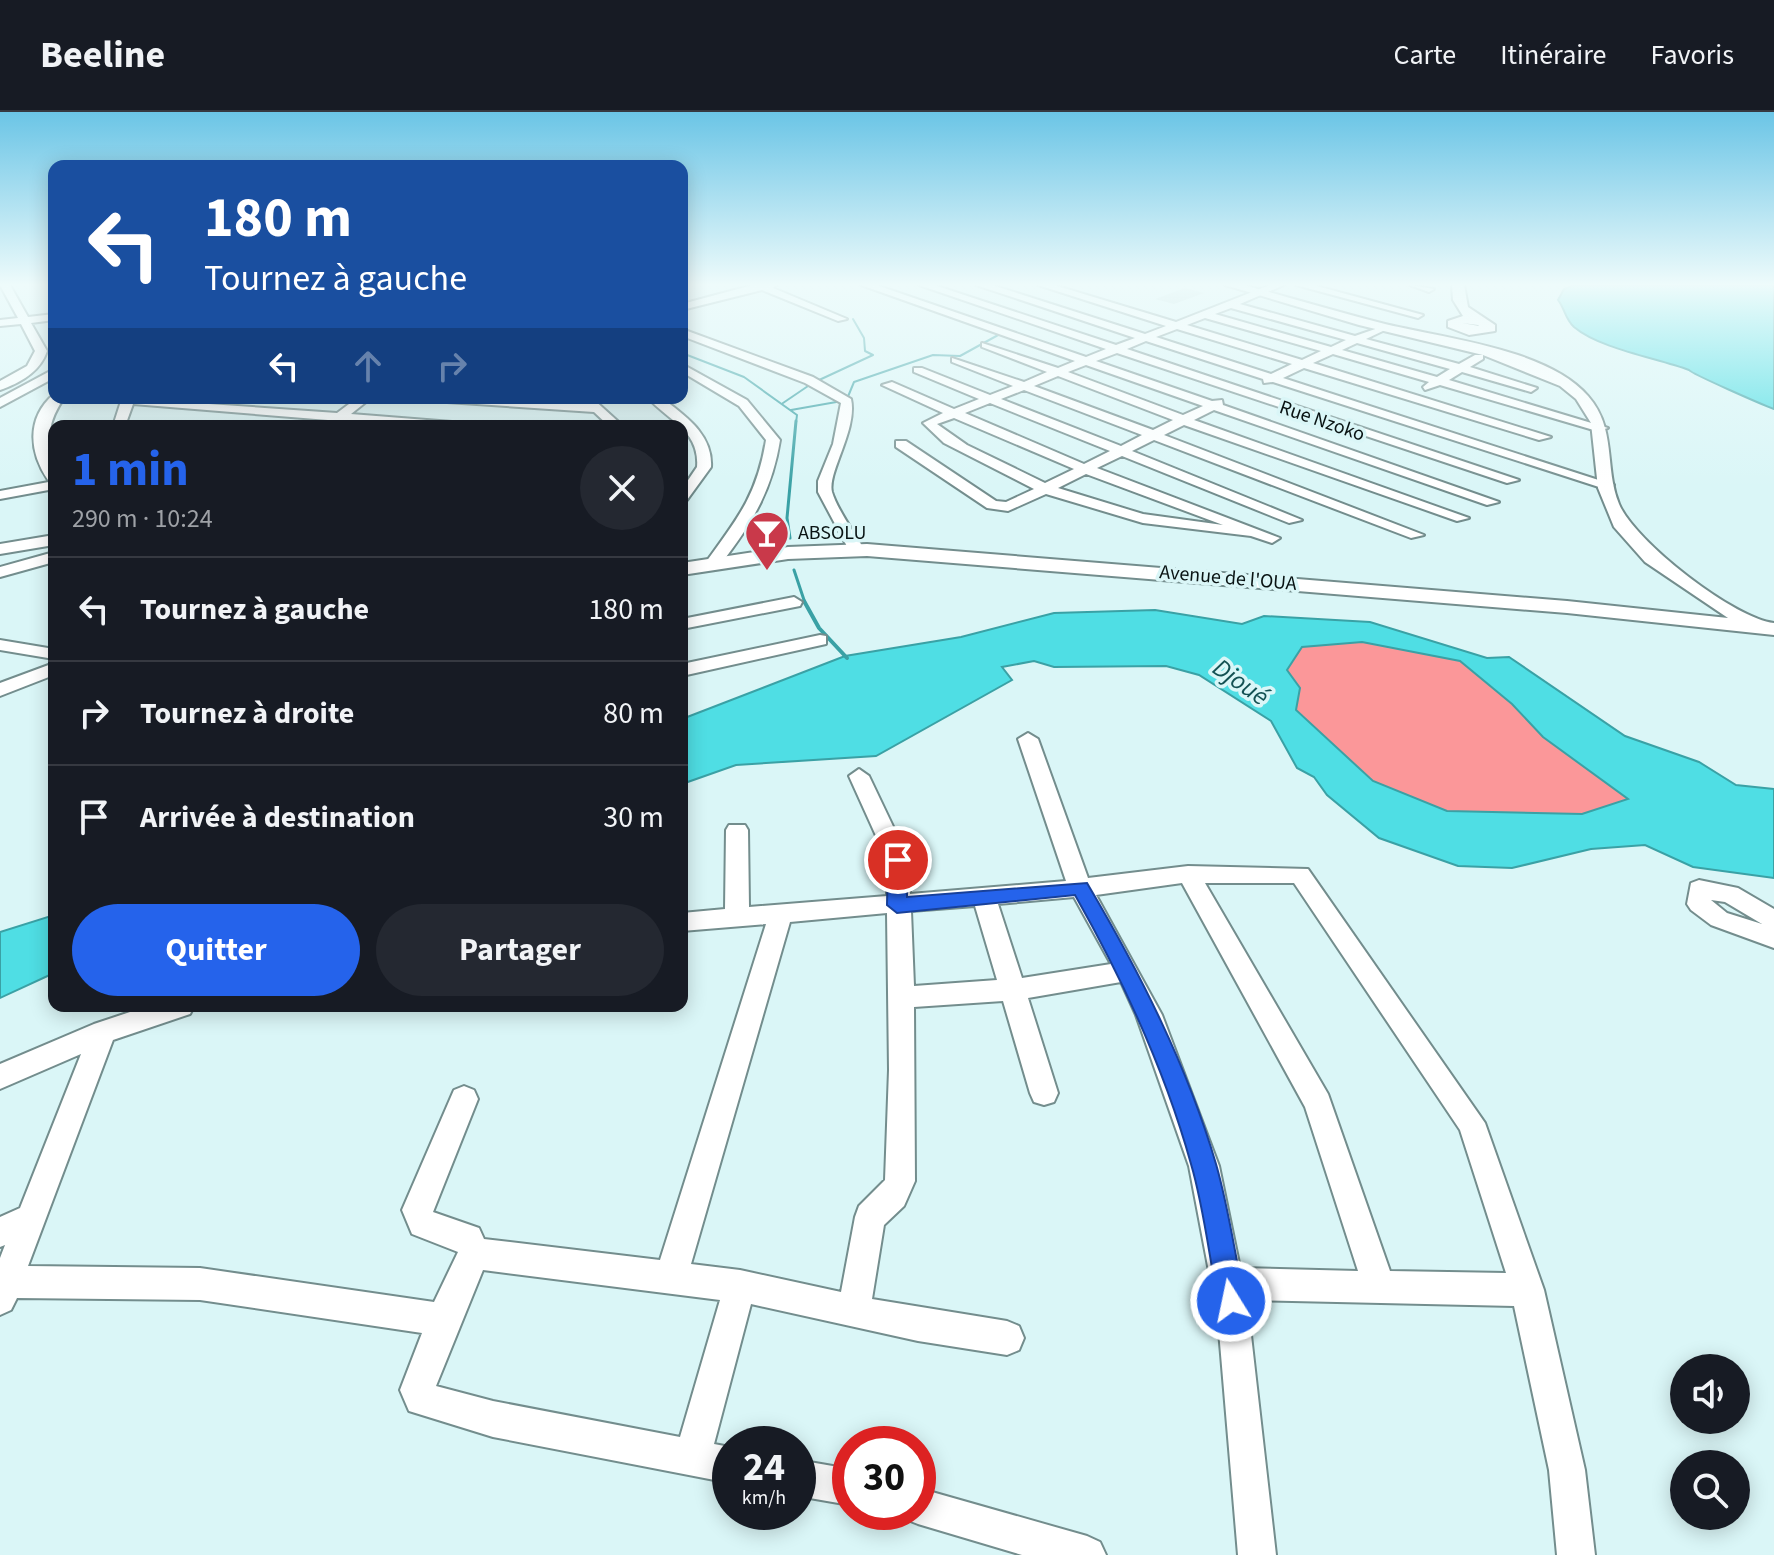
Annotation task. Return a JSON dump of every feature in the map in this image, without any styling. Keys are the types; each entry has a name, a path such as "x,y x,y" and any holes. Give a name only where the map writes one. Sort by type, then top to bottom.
{"main road":[{"path":"1479,352 1524,365 1563,381 1588,404 1602,428 1607,485 1615,514 1637,543 1752,625"},
{"path":"48,467 39,454 40,433 41,421 53,404"},
{"name":"Avenue de l'OUA","path":"688,568 788,553 856,549 962,555 1667,616 1774,629"},
{"path":"1667,616 1694,607 1700,590"},
{"path":"1700,590 1774,617"}],"street":[{"path":"0,386 31,369 46,352"},
{"path":"732,352 809,380 847,402 840,444 825,481 825,492 856,549"},
{"path":"1004,352 1296,461 1462,518"},
{"name":"Rue Nzoko","path":"1064,352 1492,502"},
{"path":"1106,352 931,420 930,427 985,460 1046,489 1118,515 1211,530 1251,531"},
{"path":"1125,352 1512,480"},
{"path":"1193,352 1607,485"},
{"path":"1261,352 1544,437"},
{"path":"901,444 992,505 1008,507 1150,435 1326,352"},
{"path":"1333,352 1602,428"},
{"path":"1397,352 1531,388"},
{"path":"1206,515 1261,479 1479,357"},
{"path":"956,360 1261,479 1416,535"},
{"path":"918,370 1117,452 1294,520"},
{"path":"688,371 743,403 773,440 769,470 755,512 714,562"},
{"path":"0,403 48,376"},
{"path":"888,385 1085,469 1272,538"},
{"path":"172,404 314,420"},
{"path":"335,420 357,404"},
{"path":"429,420 449,404"},
{"path":"527,404 599,409"},
{"path":"593,404 611,420"},
{"path":"661,404 679,420"},
{"path":"688,428 703,441 706,456 688,492"},
{"path":"0,495 48,486"},
{"path":"0,549 48,541"},
{"path":"0,572 48,559"},
{"path":"688,623 794,602"},
{"path":"688,669 820,640"},
{"path":"0,645 48,653"},
{"path":"0,690 48,671"},
{"path":"1028,739 1080,888 1128,971 1149,1015 1204,1166 1229,1284 1257,1555"},
{"path":"854,1310 870,1217 893,1196 900,1181 902,997 898,860 859,776"},
{"path":"737,830 737,919"},
{"path":"1188,874 1318,1103 1380,1288"},
{"path":"688,922 1080,888 1188,874 1300,875 1471,1123 1489,1165 1528,1290 1567,1469 1576,1522 1576,1555"},
{"path":"1774,920 1730,894 1699,889 1699,904 1719,919 1774,938"},
{"path":"984,896 1044,1093"},
{"path":"671,1277 780,916"},
{"path":"902,997 1011,990 1128,971"},
{"path":"0,1077 103,1032 163,1012"},
{"path":"103,1032 3,1290 200,1284 443,1320"},
{"path":"464,1099 417,1210 423,1223 468,1239 474,1253 443,1320 417,1390 421,1399 493,1419 712,1462"},
{"path":"0,1232 33,1218"},
{"path":"474,1253 740,1286 951,1331 1007,1338"},
{"path":"1229,1284 1528,1290"},
{"path":"692,1458 740,1286"},
{"path":"936,1511 1087,1555"}],"shaded area":[{"path":"1362,642 1460,661 1512,704 1543,737 1629,799 1582,814 1447,811 1373,781 1296,710 1287,670 1302,647"}],"water":[{"path":"1631,352 1774,352 1774,409 1714,383 1689,370"},
{"name":"Djoué","path":"1155,610 1242,624 1264,616 1370,622 1487,658 1509,657 1625,736 1699,762 1736,785 1774,789 1774,878 1693,867 1645,845 1591,849 1512,868 1458,866 1379,838 1327,795 1314,777 1297,768 1271,721 1199,675 1166,666 1054,667 1034,661 1002,667 1012,680 876,756 736,765 688,782 688,717 845,656 961,637 1054,613","holes":["1362,642 1460,661 1512,704 1543,737 1628,799 1582,814 1447,811 1373,781 1296,710 1300,688 1287,670 1302,647"]},
{"path":"48,917 48,976 0,998 0,932"}],"waterway":[{"path":"817,381 873,355 868,352"},
{"path":"847,399 854,382 933,355 960,356 967,352"},
{"path":"688,355 744,377 797,415 796,423"},
{"path":"783,403 811,384"},
{"path":"791,410 842,401"},
{"path":"790,538 787,518 796,421"},
{"path":"794,570 805,602"},
{"path":"805,602 819,628 847,658"}],"place":[{"name":"ABSOLU","path":"767,572"}],"route":[{"path":"898,860 897,905 1080,888 1128,971 1149,1015 1188,1117 1204,1166 1231,1301"}]}
